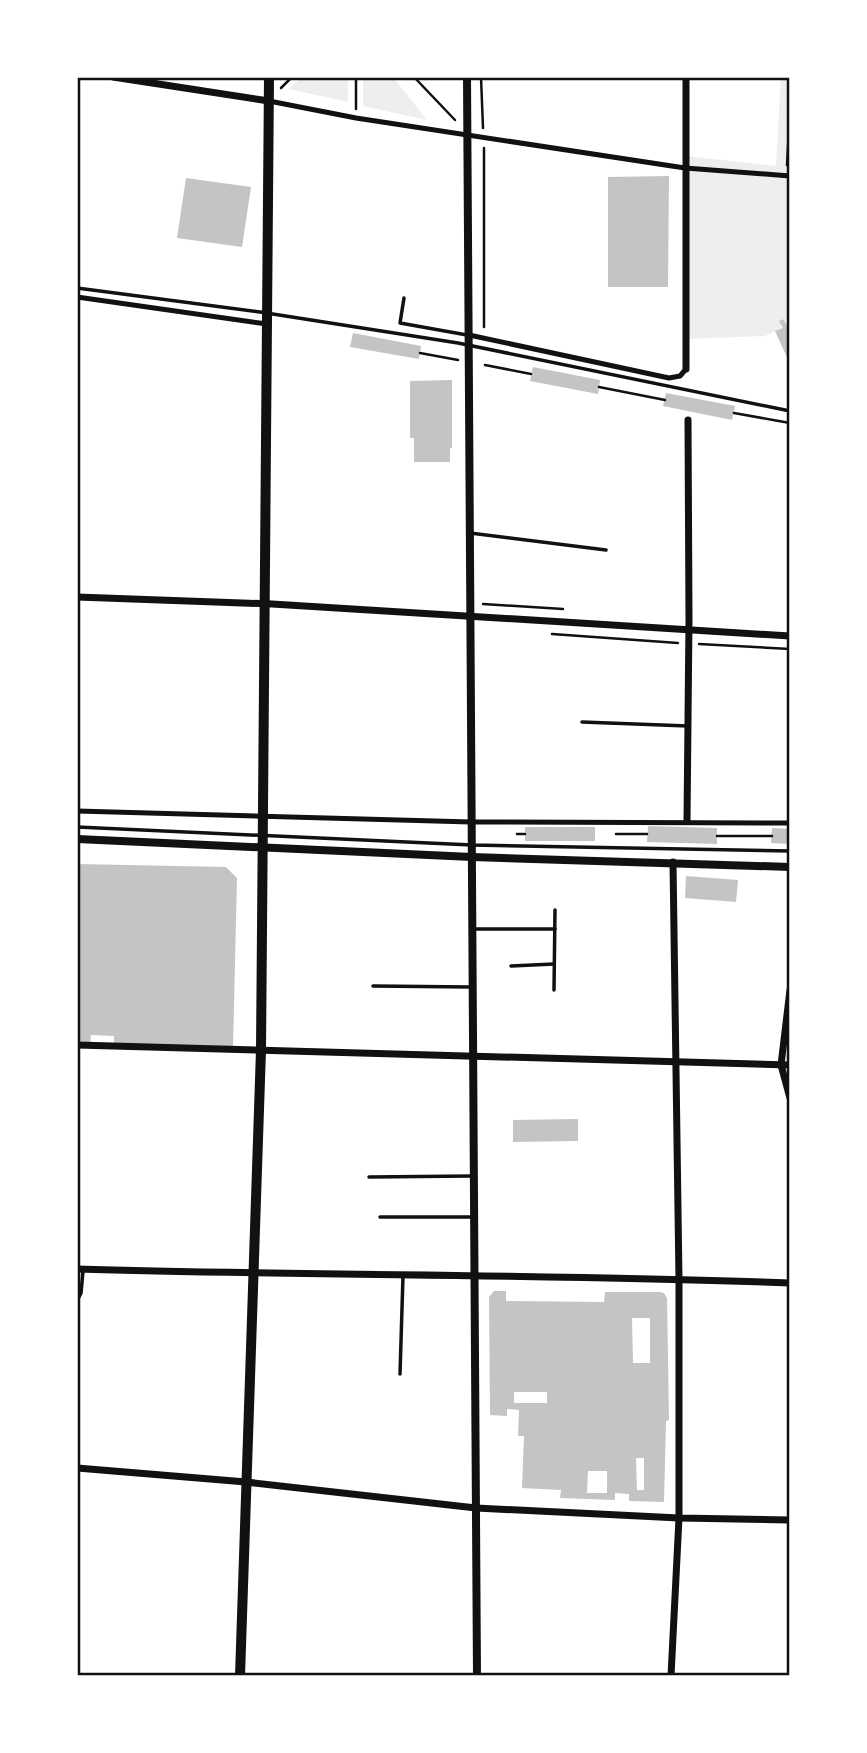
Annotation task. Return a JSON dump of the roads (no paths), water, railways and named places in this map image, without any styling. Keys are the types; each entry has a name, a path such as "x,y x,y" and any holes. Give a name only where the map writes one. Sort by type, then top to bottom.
{"main road":[{"path":"240,1676 261,1050 267,318 273,97 269,77"}],"street":[{"path":"113,77 273,97 356,118 685,167 788,176"},
{"path":"467,77 474,987 472,1217 477,1676"},
{"path":"469,335 669,378 680,376 686,369 686,77"},
{"path":"77,297 267,318"},
{"path":"687,821 688,420"},
{"path":"77,597 265,604 790,636"},
{"path":"77,811 471,822 790,823"},
{"path":"77,839 472,857 790,867"},
{"path":"671,1676 680,1518 673,862"},
{"path":"790,990 786,1065 790,1098"},
{"path":"77,1045 786,1065"},
{"path":"80,1269 474,1274 790,1283"},
{"path":"77,1468 246,1482 475,1508 680,1518 790,1520"}],"lane":[{"path":"77,288 267,318 469,345 790,411"},
{"path":"404,298 400,323 469,335"},
{"path":"470,533 606,551"},
{"path":"582,722 688,726"},
{"path":"77,827 472,845 790,851"},
{"path":"554,990 555,910"},
{"path":"473,929 555,929"},
{"path":"511,966 554,964"},
{"path":"373,986 474,987"},
{"path":"369,1177 472,1175"},
{"path":"380,1217 472,1217"},
{"path":"77,1301 81,1293 80,1269"},
{"path":"400,1374 404,1274"}]}
